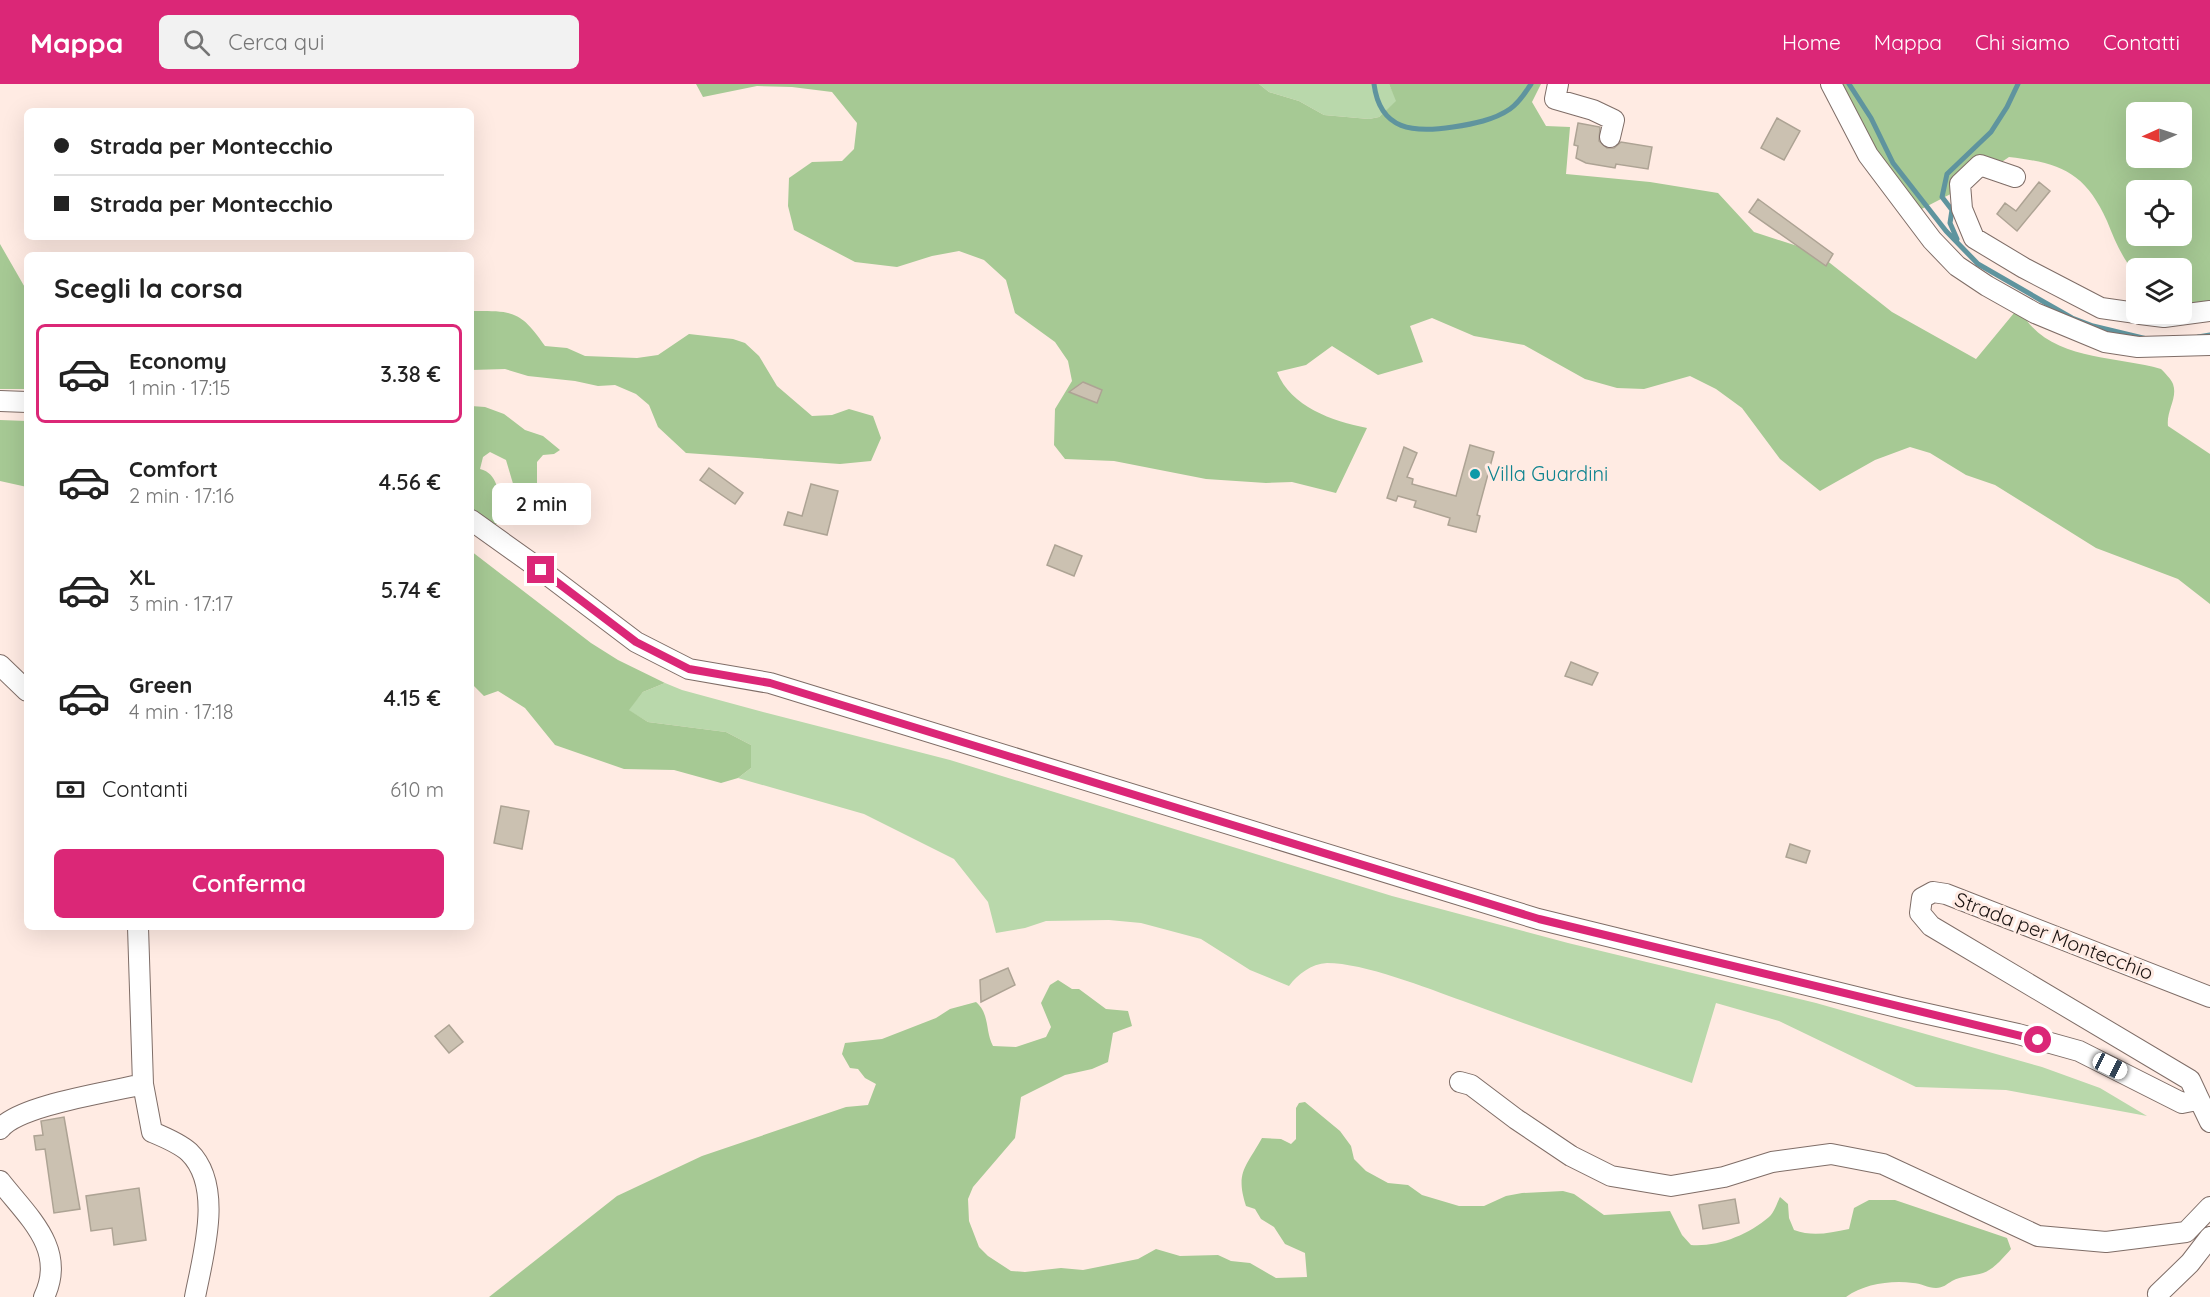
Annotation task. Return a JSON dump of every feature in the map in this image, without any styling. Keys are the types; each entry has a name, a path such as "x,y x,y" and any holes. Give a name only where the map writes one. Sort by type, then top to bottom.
{"street":[{"path":"1558,84 1555,99 1593,110 1614,120 1610,137"},
{"path":"1831,84 1868,155 1932,240 1957,266 1986,286 2035,313 2105,342 2139,347 2210,345"},
{"path":"2015,177 1980,165 1959,184 1962,209 1974,238 2024,268 2101,308 2126,311"},
{"path":"2192,313 2210,311"},
{"path":"0,401 24,402"},
{"path":"474,522 636,642 689,669 770,683 1539,919 1901,1008 2018,1034 2079,1051 2182,1103 2192,1101 2197,1095"},
{"path":"0,664 24,688"},
{"name":"Strada per Montecchio","path":"2210,997 1946,894 1933,892 1922,898 1920,913 1931,926 2190,1080 2210,1122"},
{"path":"138,930 143,1084 152,1132 171,1140 189,1153 204,1174 209,1200 207,1231 195,1297"},
{"path":"1460,1082 1471,1085 1571,1156 1611,1176 1623,1178 1671,1185 1724,1177 1772,1162 1831,1154 1883,1164 2038,1236 2106,1242 2186,1232 2210,1207"},
{"path":"0,1129 4,1124 38,1108 143,1084"},
{"path":"0,1181 42,1236 52,1257 53,1268 44,1297"},
{"path":"2159,1297 2158,1294 2190,1263 2210,1236"}],"green space":[{"path":"696,84 1259,84 1269,92 1299,101 1324,115 1369,119 1379,117 1396,101 1389,84 1541,84 1532,102 1546,126 1570,127 1566,174 1650,182 1718,193 1754,232 1816,252 1892,312 1976,359 2019,307 2030,325 2045,338 2062,347 2161,369 2171,380 2174,389 2168,426 2210,454 2210,604 2178,579 2096,548 1995,485 1966,475 1930,453 1910,447 1875,460 1820,491 1780,459 1742,408 1716,389 1690,376 1644,389 1617,388 1585,379 1524,345 1474,336 1432,318 1410,326 1423,362 1378,375 1332,346 1306,365 1277,372 1283,384 1302,403 1340,421 1367,428 1336,493 1292,482 1266,483 1206,479 1114,461 1065,459 1054,445 1055,409 1072,381 1068,361 1055,342 1015,313 1006,280 984,260 959,251 932,256 897,267 855,262 794,230 788,206 789,178 812,162 842,161 854,149 857,123 832,92 757,86 703,97"},
{"path":"1259,84 1389,84 1397,101 1379,117 1369,119 1324,115 1299,101 1269,92"},
{"path":"1828,84 2210,84 2210,308 2192,305 2192,258 2126,258 2126,260 2099,204 2090,191 2069,173 2043,163 2009,157 1968,185 1912,214"},
{"path":"0,244 24,286 24,389 0,389"},
{"path":"474,311 497,311 514,315 529,325 545,346 567,348 585,356 637,358 658,355 689,334 733,339 745,343 759,356 777,386 812,416 832,415 849,409 873,416 881,438 871,461 840,464 686,453 658,427 649,405 636,394 615,385 598,386 528,376 505,369 474,370"},
{"path":"474,406 485,407 504,414 525,430 543,436 560,450 554,454 543,455 537,462 537,484 526,491 514,487 506,460 490,452 483,457 480,469 493,477 499,498 499,522 492,527 474,516"},
{"path":"0,420 24,421 24,486 0,481"},
{"path":"474,553 591,643 618,660 665,683 643,692 629,710 648,722 726,732 751,745 751,768 738,778 721,783 674,770 624,769 555,745 525,708 498,691 484,696 474,686"},
{"path":"665,683 682,690 767,713 950,760 1392,896 1568,943 1816,1003 2042,1067 2100,1088 2147,1116 2006,1090 1916,1087 1779,1021 1716,1003 1692,1083 1414,983 1359,967 1327,963 1316,965 1296,977 1289,986 1250,970 1201,939 1141,923 1109,920 1046,921 1025,928 996,933 988,902 954,859 864,814 738,778 751,768 751,745 726,732 648,722 628,710 643,692"},
{"path":"1058,980 1072,989 1079,989 1106,1009 1128,1011 1132,1026 1113,1033 1108,1062 1092,1069 1065,1075 1021,1097 1015,1138 973,1187 968,1199 969,1221 979,1247 1011,1271 1025,1272 1061,1268 1083,1270 1138,1259 1156,1249 1180,1256 1218,1255 1231,1261 1250,1263 1276,1278 1307,1277 1305,1253 1285,1244 1274,1227 1261,1219 1255,1209 1246,1206 1242,1185 1244,1170 1262,1138 1281,1139 1291,1144 1296,1139 1296,1108 1299,1103 1305,1102 1340,1131 1351,1146 1354,1159 1366,1171 1388,1183 1408,1185 1422,1195 1459,1206 1484,1206 1506,1196 1522,1193 1563,1191 1574,1194 1604,1215 1670,1211 1682,1235 1691,1245 1701,1245 1722,1242 1752,1229 1771,1215 1780,1197 1788,1204 1789,1218 1794,1230 1814,1234 1849,1229 1854,1208 1869,1200 1895,1200 2007,1238 2011,1249 1987,1271 1956,1279 1941,1287 1933,1288 1905,1282 1887,1283 1869,1286 1846,1297 489,1297 617,1196 702,1156 846,1107 868,1105 876,1084 865,1078 858,1069 850,1068 842,1054 845,1043 882,1039 936,1018 950,1009 976,1002 985,1017 993,1046 1016,1047 1046,1037 1051,1027 1041,1003 1050,985"}],"building":[{"path":"1777,118 1800,131 1784,160 1761,148"},
{"path":"1578,123 1600,127 1599,141 1607,148 1614,148 1621,142 1652,147 1648,169 1616,164 1615,168 1586,163 1576,158 1578,146 1574,145"},
{"path":"2039,182 2050,191 2017,231 1997,214 2005,203 2016,211"},
{"path":"1758,199 1833,254 1826,266 1749,212"},
{"path":"1083,382 1102,390 1097,403 1069,392"},
{"path":"1470,445 1494,452 1477,515 1480,516 1476,532 1448,525 1450,518 1414,507 1416,501 1398,496 1396,501 1387,498 1404,447 1417,453 1407,477 1413,479 1412,484 1456,496"},
{"path":"709,468 743,493 735,504 700,480"},
{"path":"811,484 838,491 827,535 784,525 788,512 802,516"},
{"path":"1055,545 1082,556 1074,576 1047,565"},
{"path":"1571,662 1598,673 1592,685 1565,676"},
{"path":"501,806 529,811 522,849 494,843"},
{"path":"1790,844 1810,851 1806,863 1786,857"},
{"path":"1008,968 1015,985 981,1002 980,980"},
{"path":"449,1025 463,1042 449,1053 435,1036"},
{"path":"64,1117 80,1209 54,1213 45,1149 36,1150 34,1136 43,1135 41,1121"},
{"path":"139,1188 146,1240 114,1245 112,1228 91,1231 86,1196"},
{"path":"1735,1199 1739,1223 1703,1229 1699,1205"}],"waterway":[{"path":"1374,84 1383,111 1391,120 1412,128 1425,129 1468,124 1497,116 1517,103 1531,84"},
{"path":"1849,84 1871,118 1893,163 1946,231 1978,264 2072,318 2093,326 2147,339"},
{"path":"1957,239 1950,223 1952,210 1942,197 1947,174 1991,132 2018,84"},
{"path":"2198,337 2210,335"}],"place":[{"name":"Villa Guardini","path":"1475,474"}],"route":[{"path":"541,570 636,642 689,669 770,683 1539,919 2038,1040"}]}
